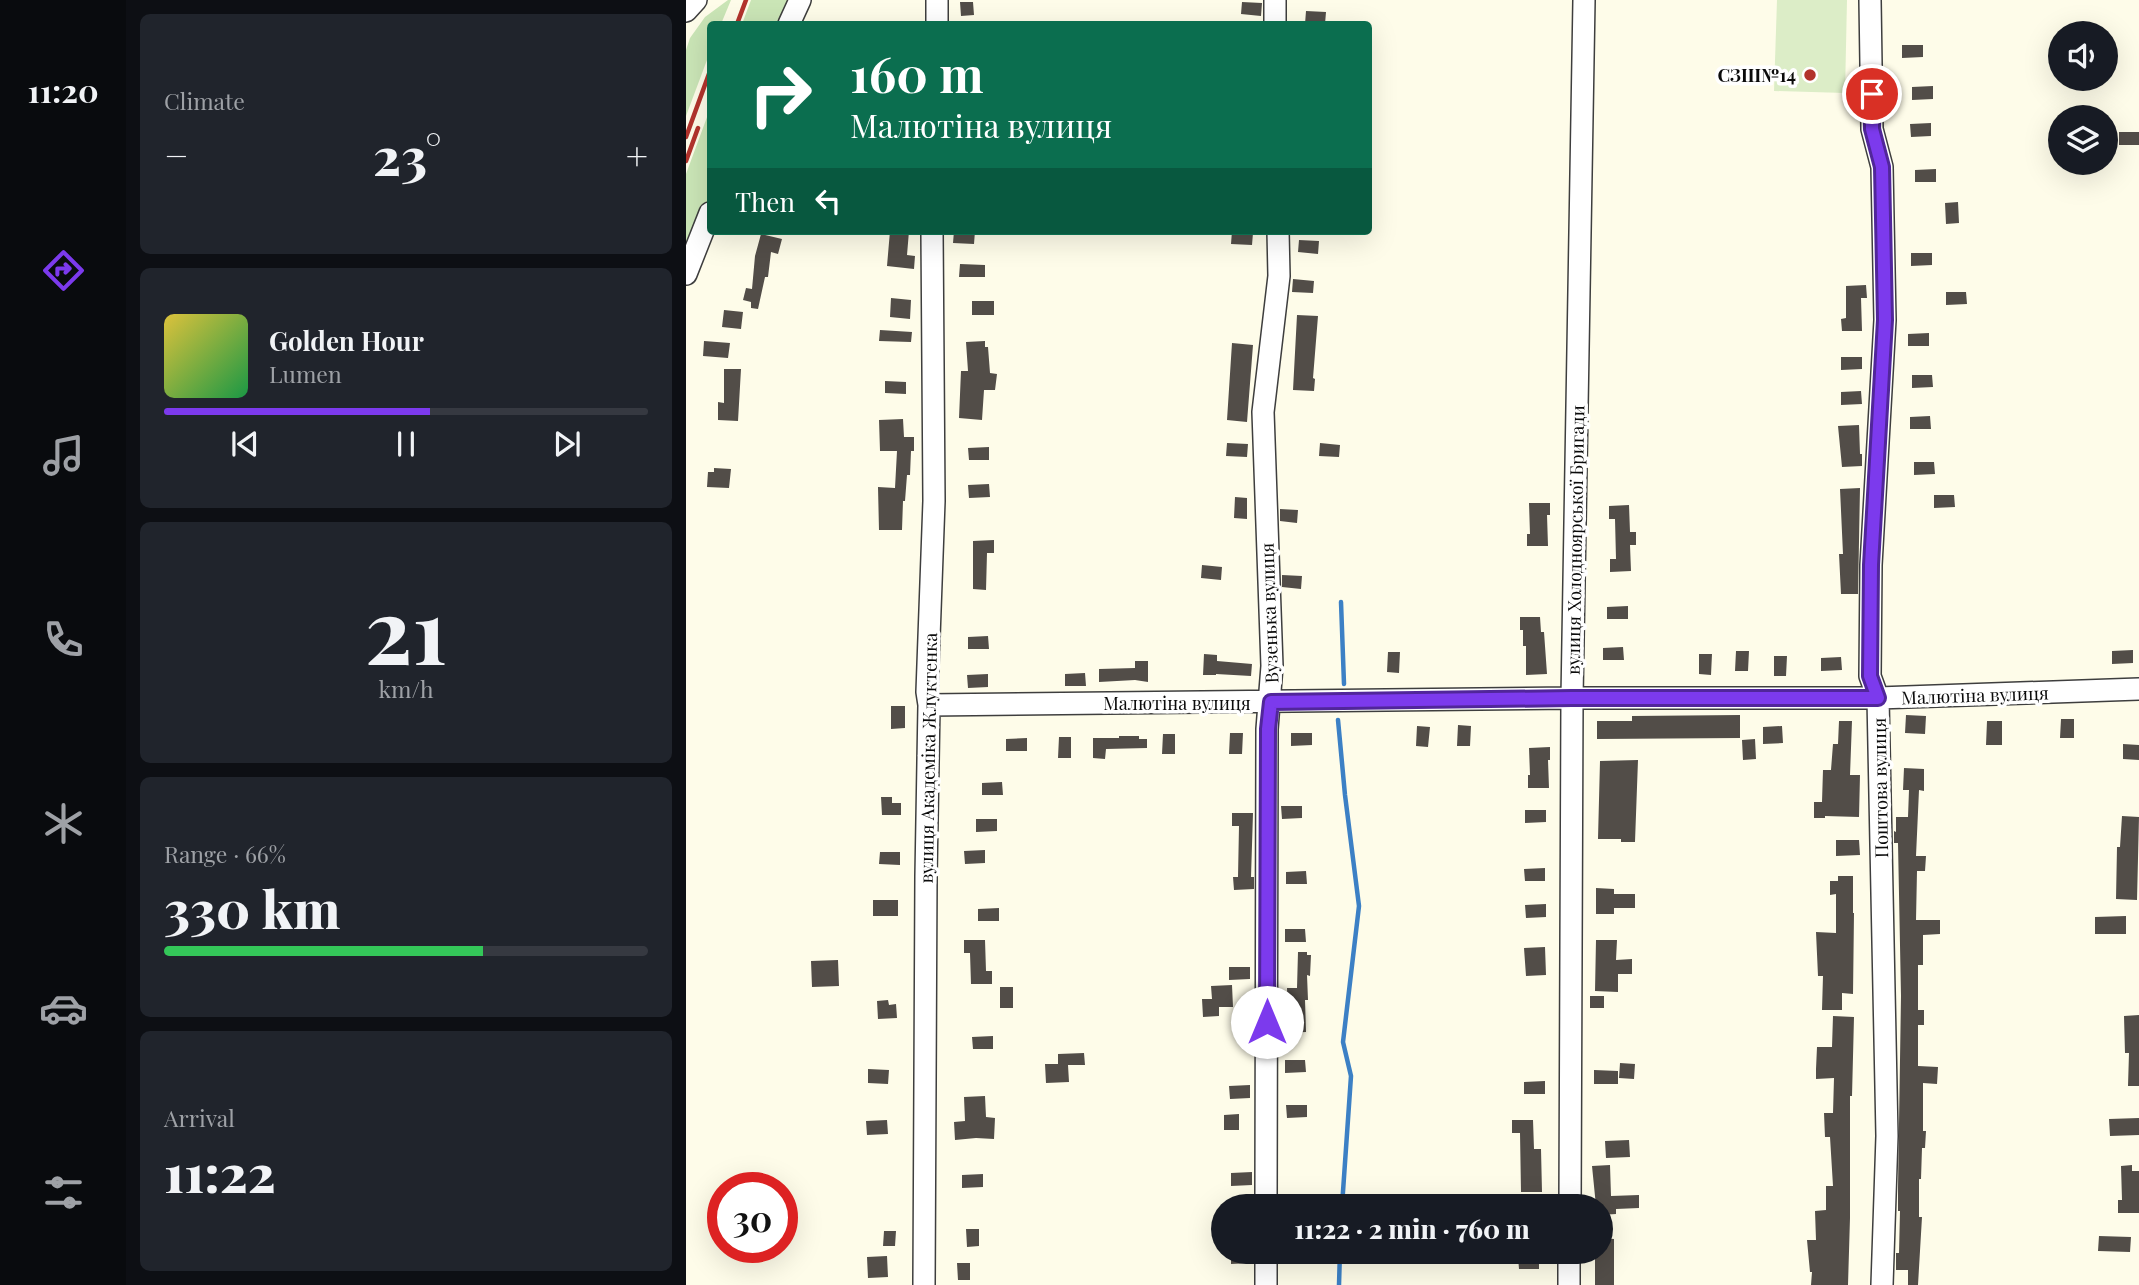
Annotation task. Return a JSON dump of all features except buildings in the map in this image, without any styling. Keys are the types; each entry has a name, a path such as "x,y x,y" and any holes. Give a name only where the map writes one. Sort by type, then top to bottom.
{"street":[{"path":"686,11 696,0"},
{"path":"790,21 800,0"},
{"path":"937,0 937,21"},
{"path":"1275,0 1275,21"},
{"name":"вулиця Холодноярської Бригади","path":"1570,1194 1572,698 1584,0"},
{"name":"Поштова вулиця","path":"1870,0 1872,129 1882,167 1885,320 1871,565 1870,676 1878,698 1887,1136 1882,1285"},
{"path":"686,274 707,221"},
{"name":"вулиця Академіка Жлуктенка","path":"924,1285 927,692 934,501 932,235"},
{"name":"Вузенька вулиця","path":"1266,1194 1268,729 1272,666 1263,411 1279,276 1278,235"},
{"name":"Малютіна вулиця","path":"929,705 1572,698 1878,698 2139,689"},
{"path":"1266,1264 1266,1285"},
{"path":"1569,1264 1569,1285"}],"green space":[{"path":"731,0 722,21 707,21 707,60 686,116 686,50 690,38 705,17"},
{"path":"751,0 796,0 787,21 743,21"},
{"path":"1777,0 1847,0 1845,93 1774,91"},
{"path":"707,117 707,216 686,268 686,174"}],"waterway":[{"path":"1341,602 1344,684"},
{"path":"1338,720 1359,906 1343,1042 1351,1076 1343,1194"},
{"path":"1339,1285 1340,1264"}],"railway":[{"path":"738,21 746,0"},
{"path":"686,137 707,79"},
{"path":"686,161 698,128"}],"place":[{"name":"СЗШ№14","path":"1810,75"}],"route":[{"path":"1267,1022 1268,729 1271,702 1878,698 1870,676 1871,565 1885,320 1882,167 1872,129 1872,94"}]}
